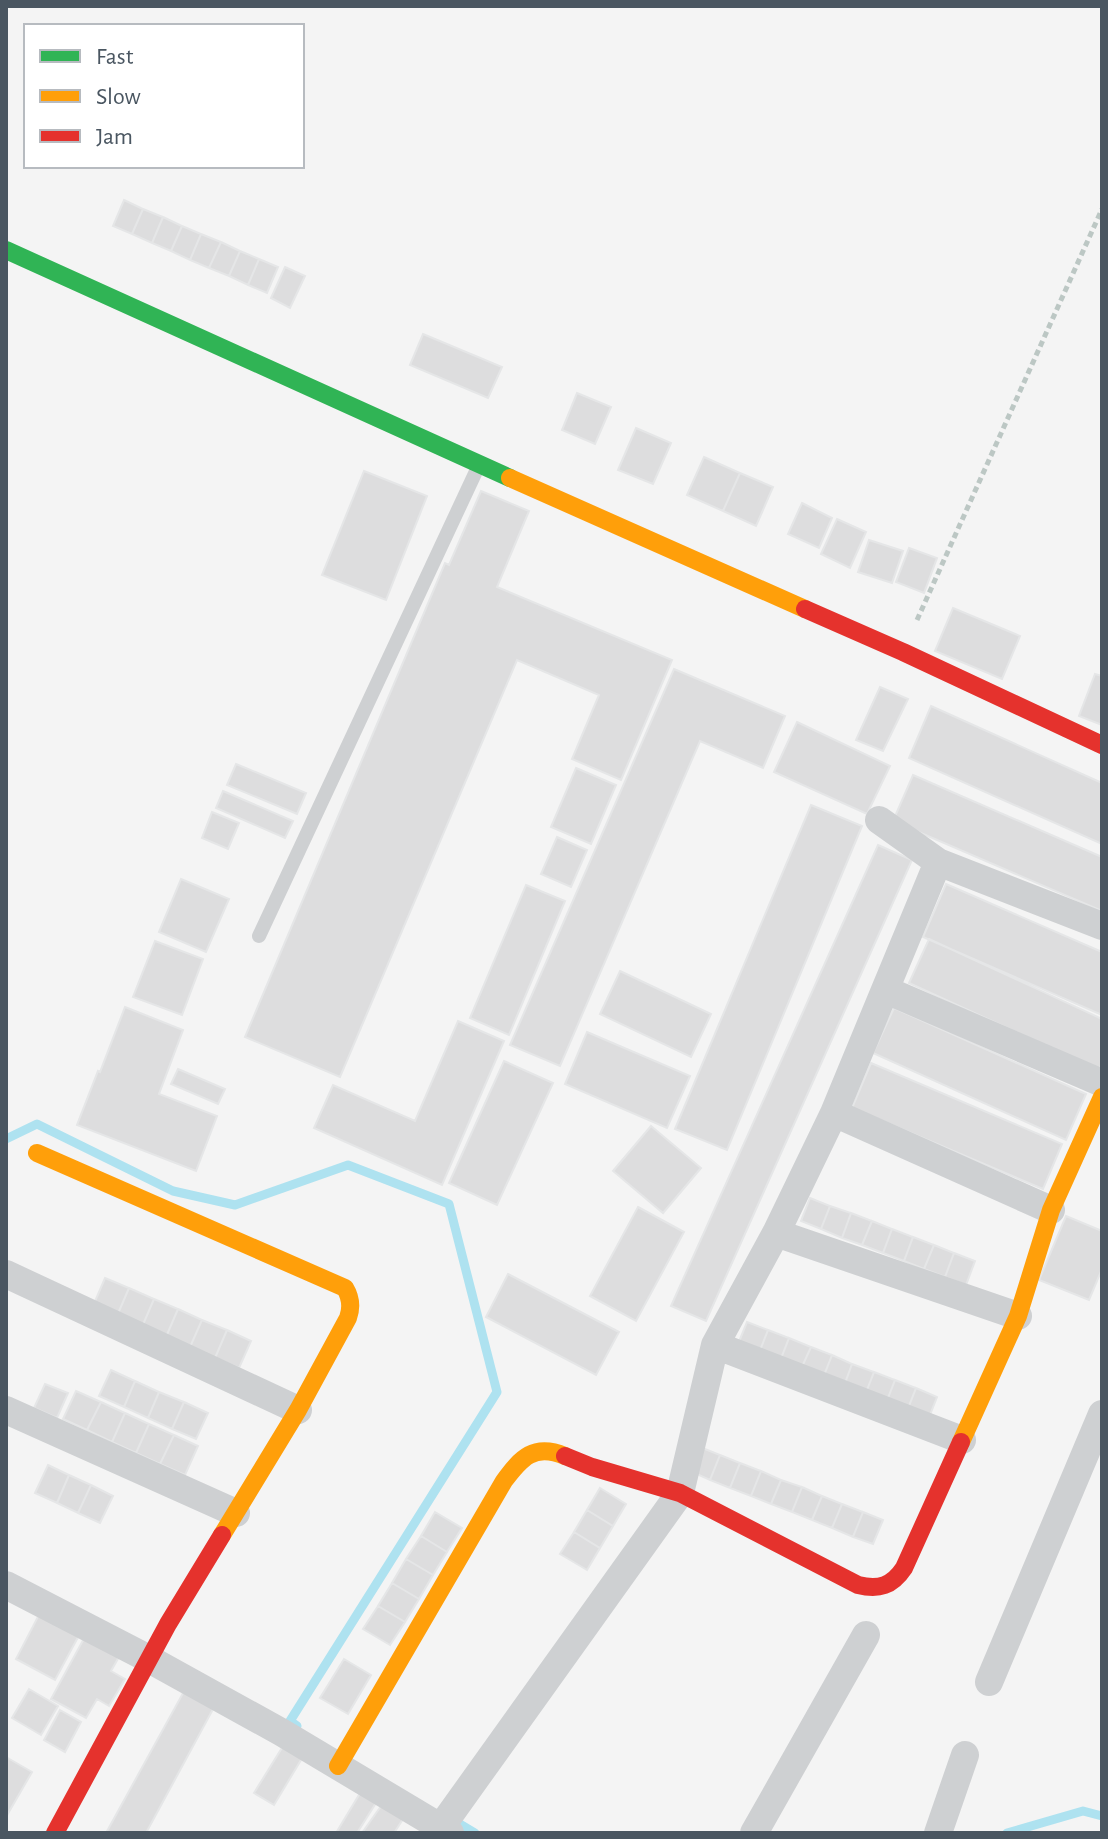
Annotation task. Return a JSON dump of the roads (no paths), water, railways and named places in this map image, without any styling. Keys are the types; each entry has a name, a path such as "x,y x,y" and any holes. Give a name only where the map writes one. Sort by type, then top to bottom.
{"street":[{"path":"6,250 903,652 1102,745"},
{"path":"879,820 938,862 1102,926"},
{"path":"6,1585 281,1732 445,1830 680,1493 715,1345 776,1233 834,1113 938,862"},
{"path":"886,990 1102,1083"},
{"path":"338,1766 504,1481 517,1464 533,1452 558,1453 592,1467 680,1493 858,1585 870,1588 887,1586 898,1579 1018,1316 1051,1210 1102,1097"},
{"path":"834,1113 1051,1210"},
{"path":"37,1153 345,1288 351,1297 352,1307 298,1410 168,1624 55,1833"},
{"path":"776,1233 1018,1316"},
{"path":"6,1274 298,1410"},
{"path":"715,1345 962,1440"},
{"path":"6,1410 236,1513"},
{"path":"989,1682 1102,1414"},
{"path":"754,1833 866,1635"},
{"path":"938,1833 965,1755"}],"lane":[{"path":"259,936 479,464"}],"waterway":[{"path":"6,1139 37,1124 173,1191 235,1205 348,1165 449,1204 497,1392 290,1721 297,1726"},
{"path":"1007,1833 1083,1811 1102,1816"},
{"path":"450,1818 475,1833"}]}
